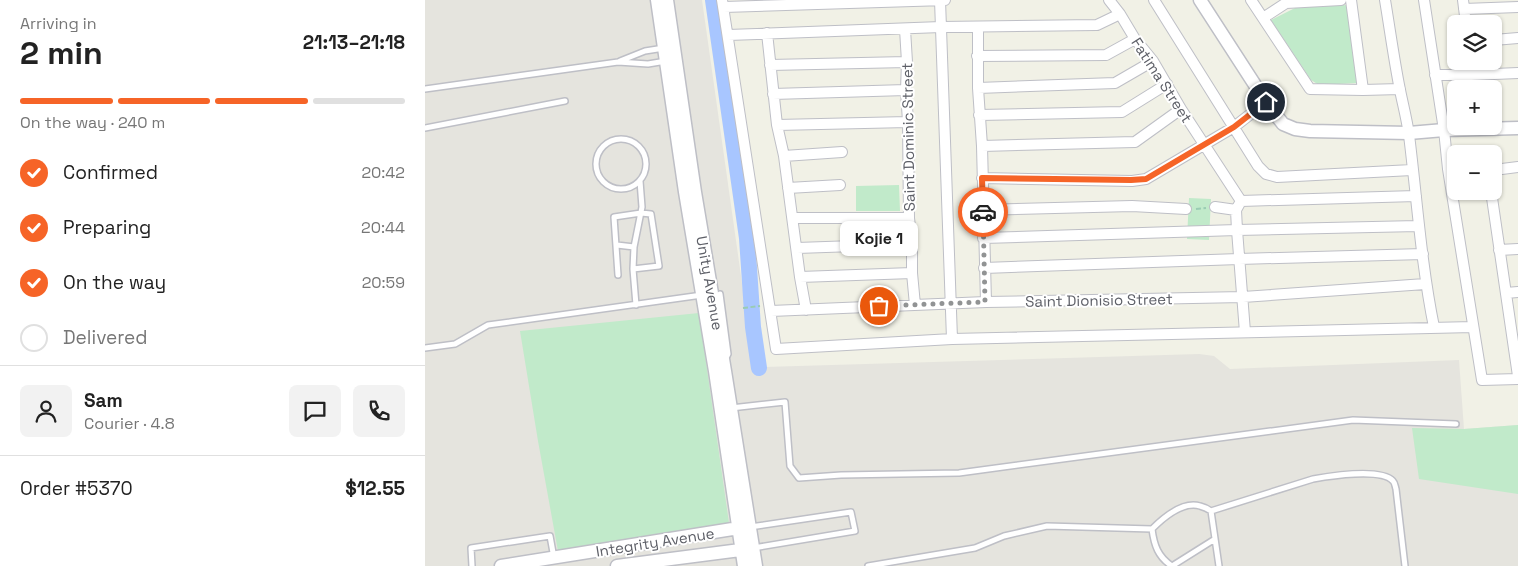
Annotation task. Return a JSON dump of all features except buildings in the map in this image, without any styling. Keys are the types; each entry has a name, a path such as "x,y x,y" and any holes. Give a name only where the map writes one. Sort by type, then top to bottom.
{"street":[{"name":"Unity Avenue","path":"657,0 670,54 724,361 747,549 744,566"},
{"name":"Unity Avenue","path":"667,0 670,54 685,192 715,371 744,527"},
{"path":"940,0 952,339"},
{"path":"946,0 723,4 776,349 952,339 1434,326 1473,327"},
{"name":"Fatima Street","path":"1109,0 1153,61 1239,205"},
{"path":"1154,0 1262,171 1272,176 1412,170"},
{"path":"1200,0 1266,102 1283,124 1295,129 1309,132 1409,133 1518,128"},
{"path":"1251,0 1310,89 1400,89"},
{"path":"1263,18 1286,3 1341,0"},
{"path":"1351,0 1363,90"},
{"path":"1385,0 1409,133 1425,284 1434,326"},
{"path":"1424,0 1447,145"},
{"path":"1463,4 1518,7"},
{"path":"728,35 1097,25 1120,14"},
{"path":"977,28 985,302"},
{"name":"Saint Dominic Street","path":"905,29 909,218 915,305"},
{"path":"767,33 777,125 806,310"},
{"path":"977,56 1106,55 1135,38"},
{"path":"1502,39 1518,38"},
{"path":"978,88 1115,83 1153,61"},
{"path":"770,64 907,62"},
{"path":"1471,70 1471,75"},
{"path":"1435,75 1518,73"},
{"path":"979,116 1122,112 1167,84"},
{"path":"773,94 906,90"},
{"path":"982,178 1146,179 1234,127 1266,102"},
{"path":"981,146 1135,142 1181,109"},
{"path":"777,125 908,122"},
{"path":"783,156 842,152"},
{"path":"1502,169 1518,167"},
{"path":"788,188 840,185"},
{"path":"1215,207 1416,196"},
{"path":"1456,200 1482,380 1518,378 1492,200"},
{"path":"1239,205 1237,230 1245,332"},
{"path":"983,210 1132,206 1186,209"},
{"path":"793,218 909,218"},
{"path":"983,238 1418,226"},
{"path":"797,248 912,244"},
{"path":"1499,250 1518,249"},
{"path":"984,268 1423,254"},
{"path":"800,277 913,273"},
{"name":"Saint Dionisio Street","path":"771,311 985,302 1243,297 1425,284"},
{"path":"1505,294 1518,292"},
{"name":"Integrity Avenue","path":"501,566 744,527"},
{"name":"Unity Avenue","path":"747,549 756,566"},
{"name":"Integrity Avenue","path":"617,566 747,549"}],"lane":[{"path":"618,62 645,51 670,54"},
{"path":"425,89 618,62 647,64 670,54"},
{"path":"425,128 565,101"},
{"path":"636,305 633,269 634,247 642,207 640,181 646,168 644,155 636,144 621,139 611,141 603,147 597,155 596,165 598,175 604,183 613,188 623,190 632,187 640,181"},
{"path":"618,275 614,218 641,213 651,214 659,266 633,269"},
{"path":"617,245 634,247"},
{"path":"720,294 728,354 724,361"},
{"path":"425,348 455,344 488,325 702,295"},
{"path":"731,408 785,402 790,466 799,478 841,475 959,473 1353,420 1456,424"},
{"path":"868,566 975,548 1004,536 1047,526 1152,529 1165,516 1175,510 1193,505 1199,505 1211,510 1313,479 1368,474 1381,475 1393,481 1396,489 1405,566"},
{"path":"1211,510 1219,566"},
{"path":"744,527 851,512 855,531 747,549"},
{"path":"1152,529 1157,551 1163,560 1172,566 1215,539"},
{"path":"472,566 471,548 549,536 554,558"}],"path":[{"path":"1186,209 1215,207"},
{"path":"743,308 759,306"}],"shaded area":[{"path":"425,0 702,0 754,368 1199,354 1214,356 1230,369 1459,360 1464,429 1518,425 1518,566 425,566"}],"green space":[{"path":"1348,5 1357,83 1319,85 1311,80 1271,20 1297,7"},
{"path":"899,185 900,211 856,211 856,186"},
{"path":"1189,198 1211,199 1209,240 1187,239"},
{"path":"699,313 729,523 558,551 520,331"},
{"path":"1518,425 1518,494 1419,479 1412,428 1464,429"}],"waterway":[{"path":"713,0 747,238 753,327 759,368"}],"way so far":[{"path":"879,306 985,302 983,212"}],"place":[{"name":"Kojie 1","path":"879,306"}],"route":[{"path":"983,212 982,178 1146,179 1234,127 1266,102"}]}
